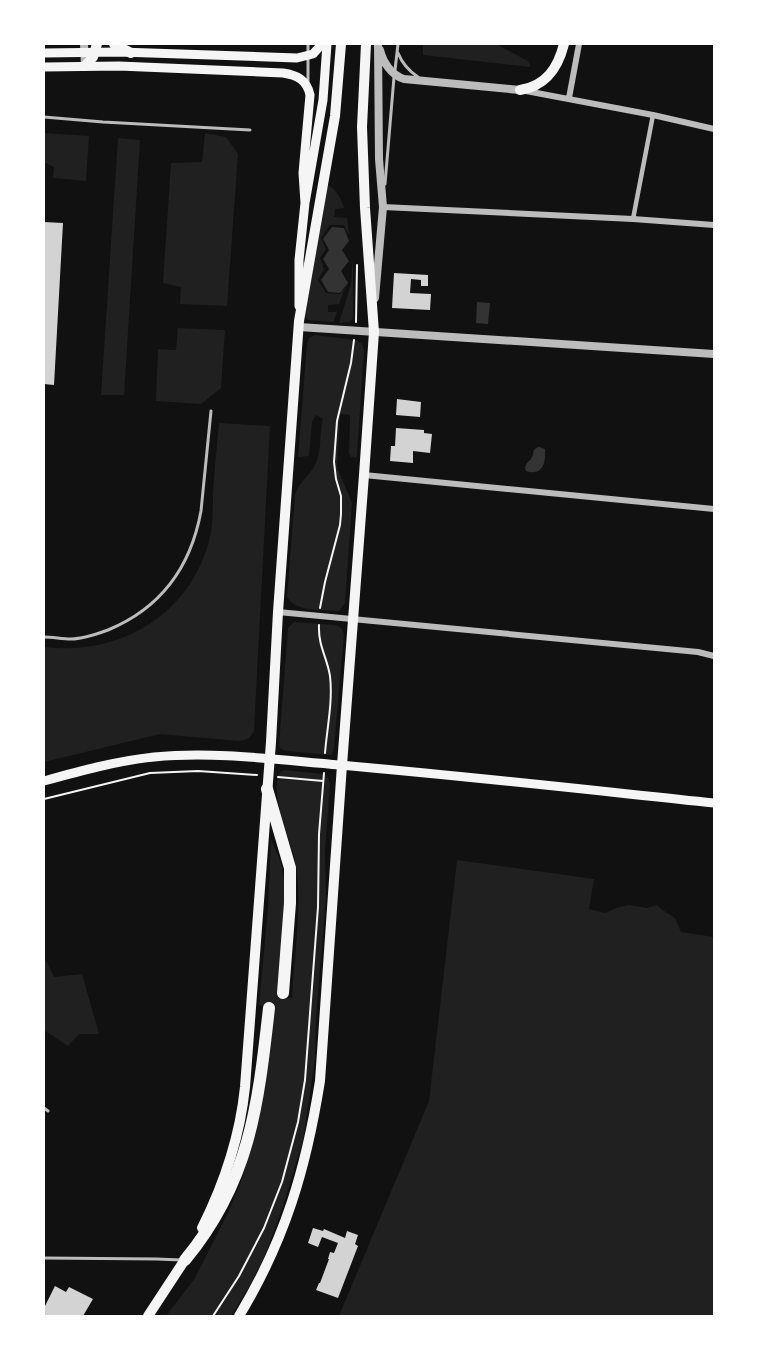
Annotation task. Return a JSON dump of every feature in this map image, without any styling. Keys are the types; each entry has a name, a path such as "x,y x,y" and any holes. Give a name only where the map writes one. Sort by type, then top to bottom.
{"highway":[{"path":"267,789 290,868 290,903 283,993"},
{"path":"185,1260 216,1218 244,1156 260,1091 269,1008"}],"main road":[{"path":"114,44 131,52"},
{"path":"44,54 90,48 131,52 289,58 308,56 317,51 322,44"},
{"path":"148,1317 185,1260 208,1216 226,1170 244,1101 299,324 299,260 305,203 323,100 327,44"},
{"path":"299,324 335,116 341,44"},
{"path":"239,1317 263,1272 287,1218 314,1120 320,1081 374,332 362,127 366,44"},
{"path":"520,90 534,87 546,80 559,60 564,44"},
{"path":"85,66 93,57 90,48"},
{"path":"44,66 119,66 283,73 299,77 308,86 310,95 303,173 305,203"},
{"path":"44,781 112,763 154,757 198,755 342,765 714,803"}],"street":[{"path":"374,332 383,207 379,159 379,44"},
{"path":"379,44 386,64 394,74 404,79 520,90 569,98 714,129"},
{"path":"569,98 579,44"},
{"path":"633,219 653,115"},
{"path":"383,207 714,225"},
{"path":"299,324 374,332 714,354"},
{"path":"364,475 714,509"},
{"path":"278,612 686,651 714,656"}],"lane":[{"path":"308,44 308,86"},
{"path":"383,207 398,44"},
{"path":"398,52 411,72 428,81"},
{"path":"44,117 250,130"},
{"path":"44,637 72,639 109,629 145,609 169,586 187,558 198,527 211,411"},
{"path":"44,1108 48,1111"},
{"path":"44,1258 185,1260"}],"path":[{"path":"326,747 331,684 329,669 319,642 321,598 340,525 341,496 334,462 337,421 351,363 355,330 357,260"},
{"path":"44,800 150,773 198,771 323,781"},
{"path":"213,1317 239,1276 264,1228 282,1182 298,1122 304,1080 318,907 322,787"}],"shaded area":[{"path":"423,44 496,44 528,61 530,67 423,55"},
{"path":"44,133 89,136 86,181 53,178 54,167 44,162"},
{"path":"205,133 226,137 238,154 227,306 180,304 181,287 163,283 171,163 202,162"},
{"path":"118,138 140,140 124,395 101,395"},
{"path":"327,185 336,191 342,201 344,208 335,209 334,217 347,218 349,235 344,225 330,225 321,238 326,249 320,258 324,269 318,280 326,293 340,294 345,288 339,304 328,305 328,312 337,312 333,322 308,320 305,315"},
{"path":"332,227 344,228 349,241 342,250 349,261 341,271 348,283 340,293 328,292 321,280 329,269 323,259 329,250 323,239"},
{"path":"353,258 353,319 339,323 351,284"},
{"path":"477,302 490,303 488,324 476,323"},
{"path":"178,328 225,330 221,388 201,404 156,401 158,349 176,350"},
{"path":"315,335 356,340 362,344 364,350 356,458 349,454 350,415 340,414 337,467 352,503 345,603 339,611 302,607 291,602 287,597 295,495 316,463 323,419 316,415 312,422 309,456 298,457 307,343 309,338"},
{"path":"219,423 270,426 253,733 248,738 239,741 160,734 44,762 44,647 72,648 99,645 124,637 147,625 168,610 185,590 199,567 209,541 213,518 213,486"},
{"path":"539,447 545,449 542,467 536,472 526,471 525,468 534,450"},
{"path":"294,622 336,625 344,634 334,748 332,754 329,755 286,751 279,745 288,628"},
{"path":"284,770 323,774 327,776 330,783 325,851 326,897 315,1058 303,1140 264,1258 231,1316 166,1316 195,1278 228,1213 242,1179 254,1139 265,1088 274,1008 259,1005 268,908 271,839 281,865 285,900 278,998 292,998 298,926 298,889 294,856 277,797 279,776"},
{"path":"457,860 594,879 589,909 605,913 629,905 647,908 657,905 675,918 681,932 714,937 714,1316 339,1316 429,1101"},
{"path":"44,961 47,962 54,977 82,974 99,1034 79,1034 68,1046 44,1030"}],"building":[{"path":"44,222 63,223 54,385 44,384"},
{"path":"394,273 428,275 428,286 421,286 421,280 411,279 410,293 431,294 430,310 392,308"},
{"path":"397,399 421,402 420,417 396,415"},
{"path":"396,428 424,430 424,433 432,434 430,453 413,451 413,463 390,461 391,446 395,446"},
{"path":"313,1228 323,1231 324,1229 345,1238 347,1231 358,1235 355,1244 358,1246 338,1298 316,1290 330,1252 334,1253 338,1243 322,1237 318,1247 308,1243"},
{"path":"55,1286 66,1292 69,1287 93,1299 83,1316 44,1316 44,1308"}]}
